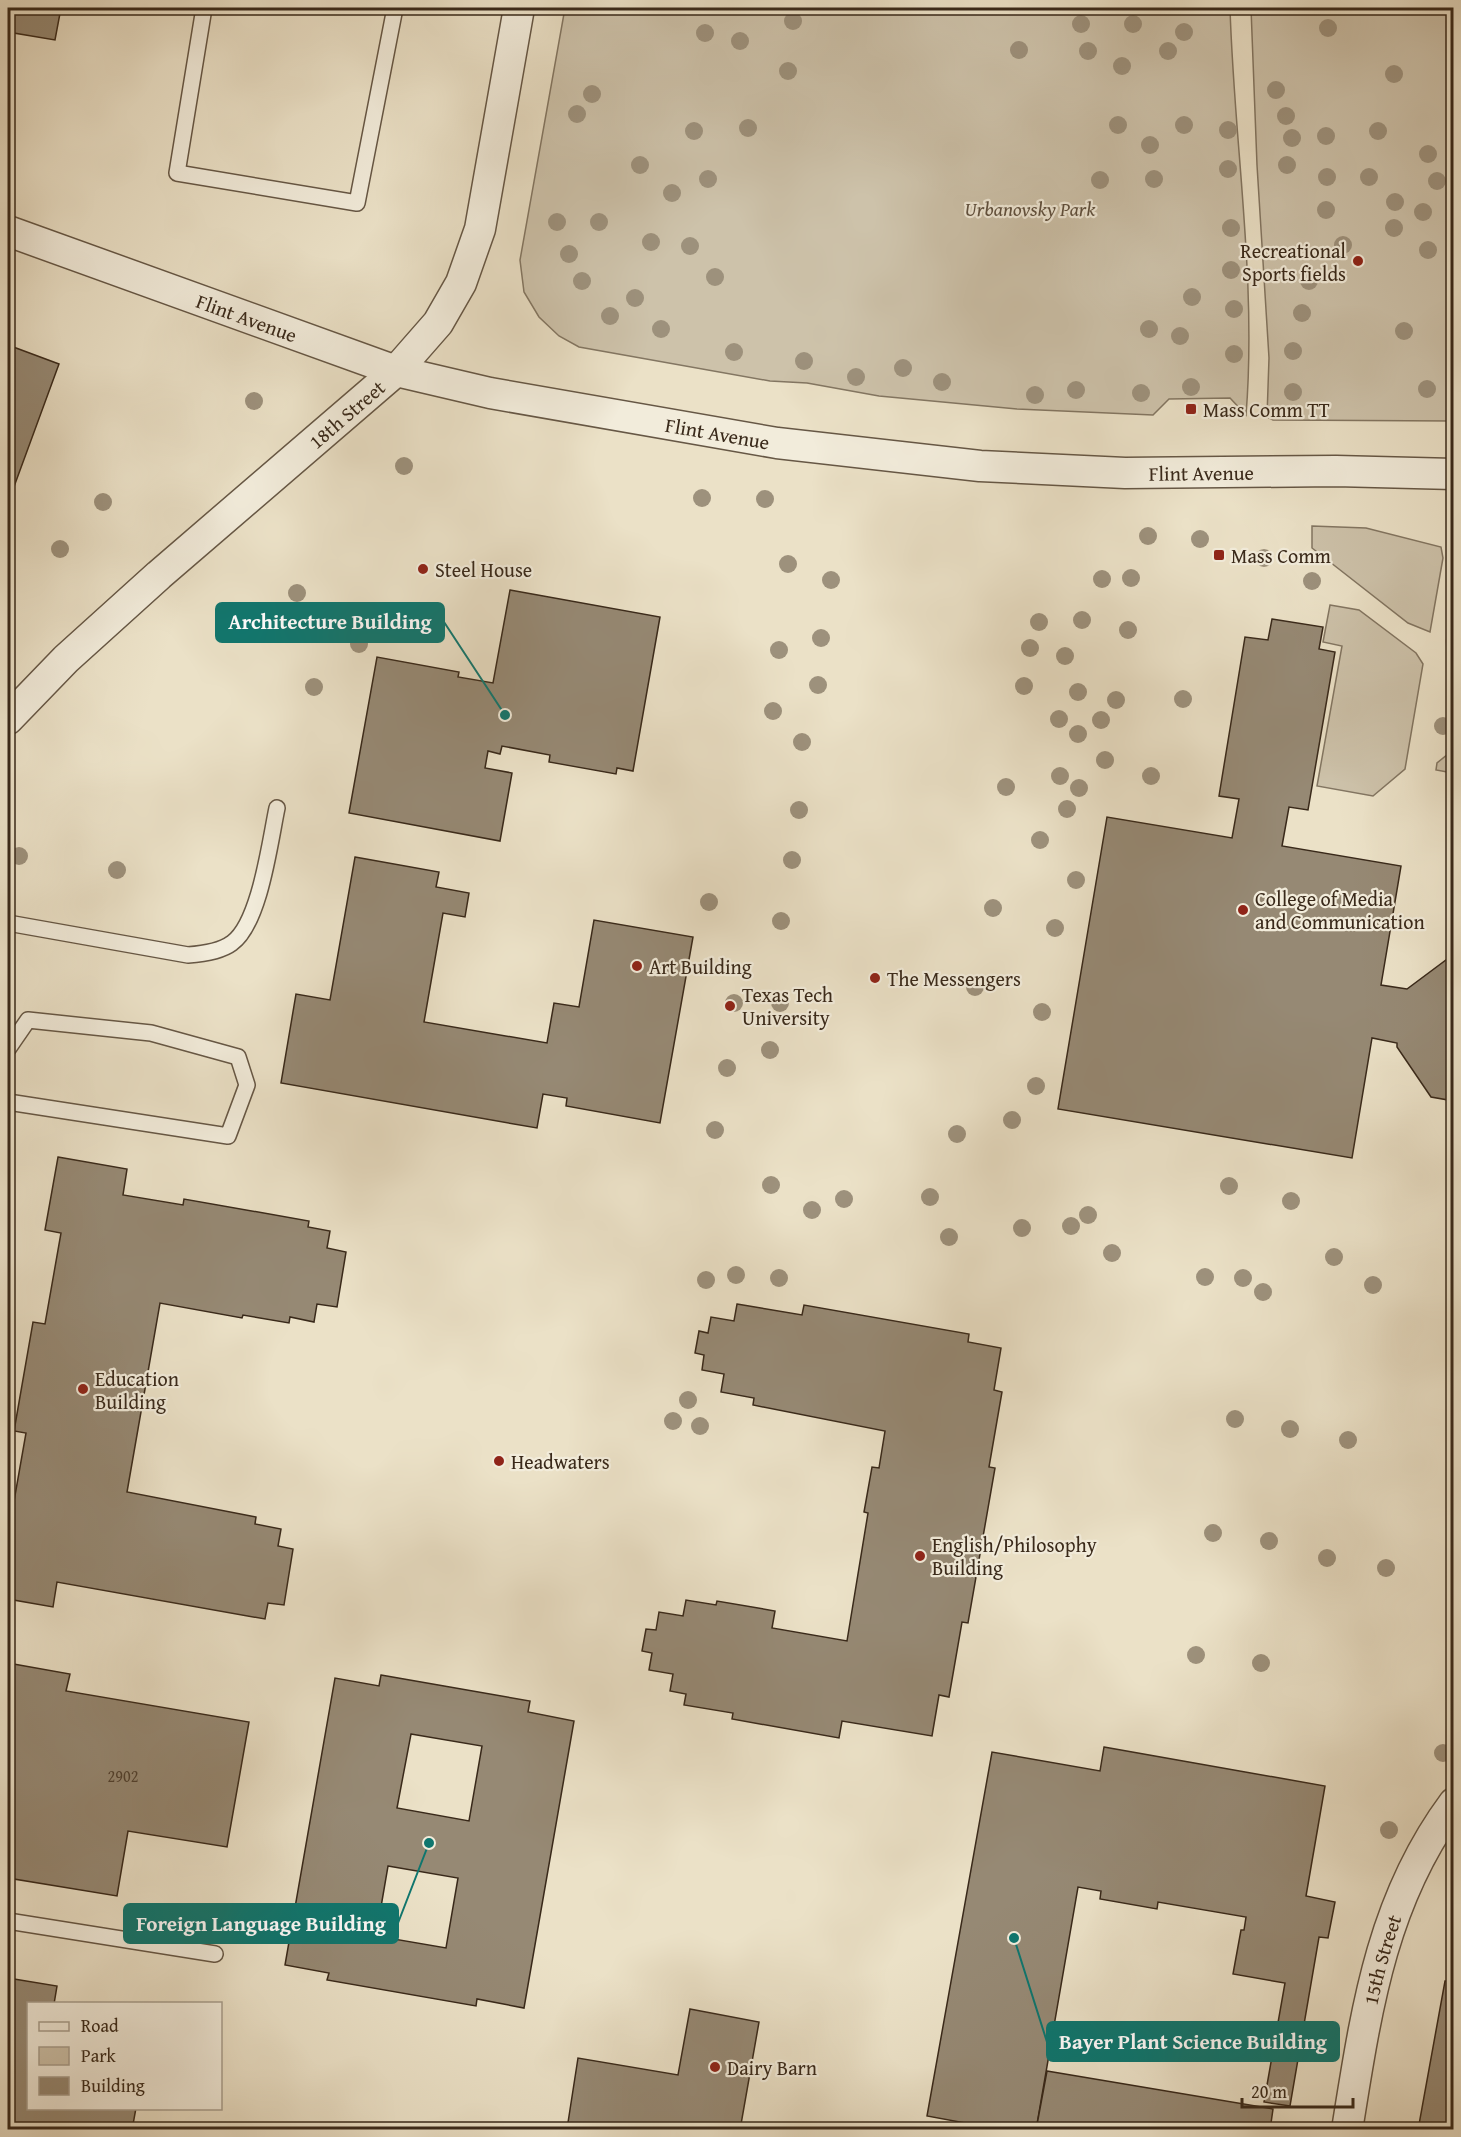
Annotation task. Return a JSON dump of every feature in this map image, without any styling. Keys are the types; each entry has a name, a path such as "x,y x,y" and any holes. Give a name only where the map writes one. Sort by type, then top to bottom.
{"street":[{"name":"18th Street","path":"8,719 66,659 396,370 438,323 461,283 480,230 519,8"},
{"name":"Flint Avenue","path":"8,231 396,370 490,393 777,443 980,466 1125,473 1336,471 1454,474"},
{"name":"15th Street","path":"1347,2130 1365,2019 1385,1936 1414,1866 1454,1803"}],"lane":[{"path":"204,8 177,173 357,203 395,8"},
{"path":"8,923 188,955 207,953 233,943 248,923 262,884 277,808"},
{"path":"8,1049 28,1020 151,1033 238,1058 247,1085 228,1136 8,1102"},
{"path":"8,1921 215,1954"}],"green space":[{"name":"Urbanovsky Park","path":"565,8 1230,8 1247,262 1249,364 1246,415 1230,398 1169,399 1153,415 1017,409 879,396 807,383 770,381 579,347 559,336 539,317 524,292 520,260"},
{"name":"Recreational Sports fields","path":"1251,8 1453,8 1453,421 1273,420 1267,417 1269,358 1257,165"},
{"path":"1312,526 1366,528 1441,547 1443,558 1430,632 1408,623 1312,548"},
{"path":"1330,605 1359,610 1416,653 1423,664 1405,769 1373,796 1317,786 1342,646 1323,642"},
{"path":"1453,605 1454,663 1449,657 1446,642"},
{"path":"1453,750 1453,773 1436,770 1437,763"}],"building":[{"path":"8,8 61,8 55,40 8,32"},
{"path":"8,345 59,364 8,503"},
{"path":"510,590 660,617 633,771 617,768 616,774 549,762 550,755 502,746 500,754 488,751 485,768 512,773 500,841 349,813 377,657 459,672 458,677 493,683"},
{"name":"College of Media and Communication","path":"1272,619 1323,627 1319,649 1335,652 1308,810 1289,807 1282,846 1401,866 1381,985 1407,989 1454,954 1454,1101 1431,1097 1397,1047 1397,1043 1372,1038 1352,1158 1058,1109 1107,817 1232,838 1239,799 1219,796 1245,637 1268,640"},
{"name":"Art Building","path":"355,857 439,872 436,887 469,893 465,917 443,913 424,1022 547,1043 554,1003 579,1007 594,920 693,937 660,1123 566,1106 567,1098 543,1094 537,1128 281,1083 296,994 330,1000"},
{"name":"Education Building","path":"58,1157 127,1169 123,1195 183,1205 184,1199 309,1221 308,1227 330,1231 327,1248 346,1252 337,1307 317,1304 314,1322 290,1317 289,1323 243,1315 242,1318 160,1303 127,1492 256,1517 255,1524 281,1529 278,1546 293,1549 284,1605 268,1603 265,1619 57,1582 53,1607 8,1599 8,1523 10,1524 26,1433 14,1431 33,1322 45,1324 61,1233 45,1230"},
{"name":"English/Philosophy Building","path":"737,1304 802,1315 804,1305 969,1334 968,1342 1001,1348 994,1390 1002,1392 989,1467 995,1468 968,1623 962,1622 949,1697 939,1695 932,1736 842,1721 839,1738 732,1719 733,1713 684,1705 686,1694 670,1691 673,1674 649,1670 652,1653 642,1651 646,1629 656,1630 659,1612 683,1616 686,1600 716,1605 717,1601 775,1611 772,1628 847,1641 868,1513 864,1512 872,1467 879,1468 885,1431 753,1405 754,1398 721,1392 724,1374 702,1370 704,1355 695,1353 699,1331 708,1333 711,1317 734,1321"},
{"path":"8,1663 70,1674 66,1691 249,1722 227,1847 128,1831 117,1896 8,1878"},
{"path":"381,1675 530,1701 528,1712 574,1721 524,2008 477,1999 476,2006 327,1980 329,1973 285,1965 335,1678 379,1686","holes":["411,1734 482,1746 469,1821 397,1808","388,1866 458,1878 446,1948 376,1936"]},
{"path":"1104,1747 1325,1786 1306,1896 1335,1902 1328,1938 1319,1937 1290,2106 1264,2102 1285,1983 1233,1974 1241,1930 1244,1930 1246,1917 1158,1902 1157,1909 1100,1899 1101,1891 1078,1887 1036,2130 1003,2130 927,2116 992,1752 1100,1771"},
{"path":"8,1978 57,1986 54,2002 27,2002 27,2110 136,2110 132,2130 8,2130"},
{"path":"1445,1981 1454,1982 1454,2130 1418,2130"},
{"name":"Dairy Barn","path":"690,2009 759,2022 740,2130 567,2129 578,2058 678,2075"},
{"path":"1047,2071 1273,2109 1270,2130 1036,2130"}],"place":[{"name":"Recreational Sports fields","path":"1358,261"},
{"name":"Mass Comm TT","path":"1191,409"},
{"name":"Mass Comm","path":"1219,555"},
{"name":"Steel House","path":"423,569"},
{"name":"Architecture Building","path":"505,715"},
{"name":"College of Media and Communication","path":"1243,910"},
{"name":"Art Building","path":"637,966"},
{"name":"The Messengers","path":"875,978"},
{"name":"Texas Tech University","path":"730,1006"},
{"name":"Education Building","path":"83,1389"},
{"name":"Headwaters","path":"499,1461"},
{"name":"English/Philosophy Building","path":"920,1556"},
{"name":"Foreign Language Building","path":"429,1843"},
{"name":"Bayer Plant Science Building","path":"1014,1938"},
{"name":"Dairy Barn","path":"715,2067"}]}
